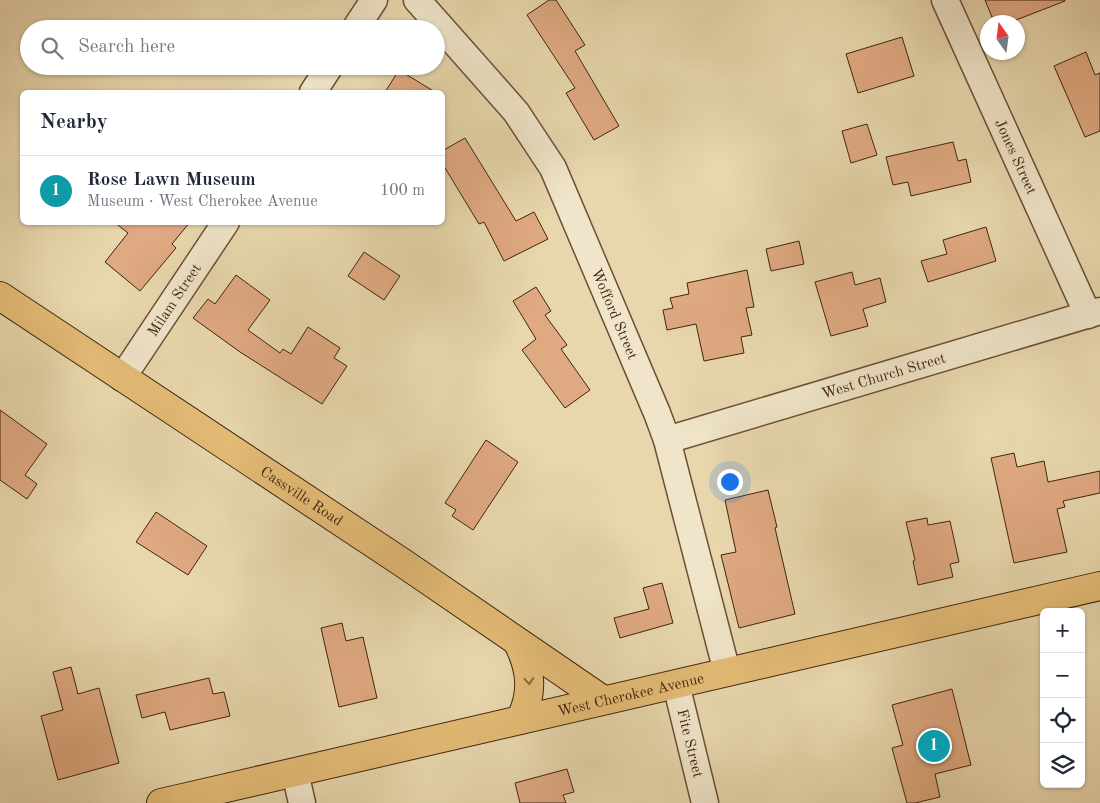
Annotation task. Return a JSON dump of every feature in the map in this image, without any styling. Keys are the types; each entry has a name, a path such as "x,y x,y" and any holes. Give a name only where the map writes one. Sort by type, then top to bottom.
{"main road":[{"name":"Cassville Road","path":"0,296 403,563 603,700"},
{"name":"West Cherokee Avenue","path":"161,803 1100,586"},
{"path":"518,643 527,664 530,686 527,705 520,720"}],"street":[{"path":"361,20 374,0"},
{"name":"Wofford Street","path":"417,0 435,20"},
{"name":"Jones Street","path":"945,0 1094,313"},
{"name":"Wofford Street","path":"445,32 516,112 553,168 667,440 727,672"},
{"path":"313,90 324,75"},
{"name":"Milam Street","path":"122,378 224,225"},
{"name":"West Church Street","path":"667,440 1094,313"},
{"name":"Fite Street","path":"676,684 704,803"},
{"path":"295,772 302,803"}],"building":[{"path":"549,0 556,0 585,45 575,51 619,126 594,140 566,93 575,88 527,15"},
{"path":"985,0 1065,0 1025,17 1025,15 991,15"},
{"path":"902,37 914,76 858,93 846,54"},
{"path":"1086,52 1095,75 1100,73 1100,131 1085,137 1054,66"},
{"path":"396,75 407,75 432,90 386,90"},
{"path":"867,124 877,155 851,163 842,131"},
{"path":"465,138 516,221 534,212 548,239 504,261 484,222 479,224 445,168 445,149"},
{"path":"953,142 958,161 966,159 971,182 911,196 908,182 893,185 886,157"},
{"path":"118,225 188,225 172,244 176,248 140,291 105,262 128,233"},
{"path":"986,227 996,261 928,282 921,261 947,254 943,240"},
{"path":"799,241 804,264 771,271 766,249"},
{"path":"364,252 400,276 384,300 348,276"},
{"path":"747,270 754,307 746,308 752,335 741,337 744,353 704,361 696,324 667,330 663,310 673,308 670,298 689,294 687,283"},
{"path":"852,272 855,285 880,278 886,302 863,309 868,326 831,336 815,282"},
{"path":"236,275 270,300 248,330 280,353 283,349 291,354 308,327 340,348 334,358 347,366 322,404 240,352 193,318 208,299 215,304"},
{"path":"536,287 551,311 545,315 567,345 561,349 590,390 565,408 522,350 536,339 513,301"},
{"path":"0,410 47,444 25,475 37,484 27,499 0,480"},
{"path":"486,440 518,462 473,530 452,516 456,510 445,503"},
{"path":"1014,453 1017,467 1044,461 1048,482 1100,471 1100,493 1063,501 1065,507 1057,509 1067,552 1014,563 991,458"},
{"path":"768,490 795,614 739,628 721,555 736,552 725,500"},
{"path":"156,512 207,546 188,575 136,542"},
{"path":"927,518 928,525 950,521 959,562 950,564 953,577 918,585 913,561 915,560 906,522"},
{"path":"662,583 673,623 620,638 614,618 649,609 643,588"},
{"path":"342,623 346,641 363,637 377,698 339,707 321,628"},
{"path":"71,667 78,694 99,688 119,763 58,780 41,716 63,710 53,672"},
{"path":"209,678 213,694 224,692 230,716 170,730 165,712 142,718 136,695"},
{"path":"952,689 971,765 935,774 940,797 907,803 892,748 903,745 892,705"},
{"path":"567,769 574,792 563,795 566,803 520,803 515,783"}],"place":[{"name":"Rose Lawn Museum","path":"934,746"}]}
